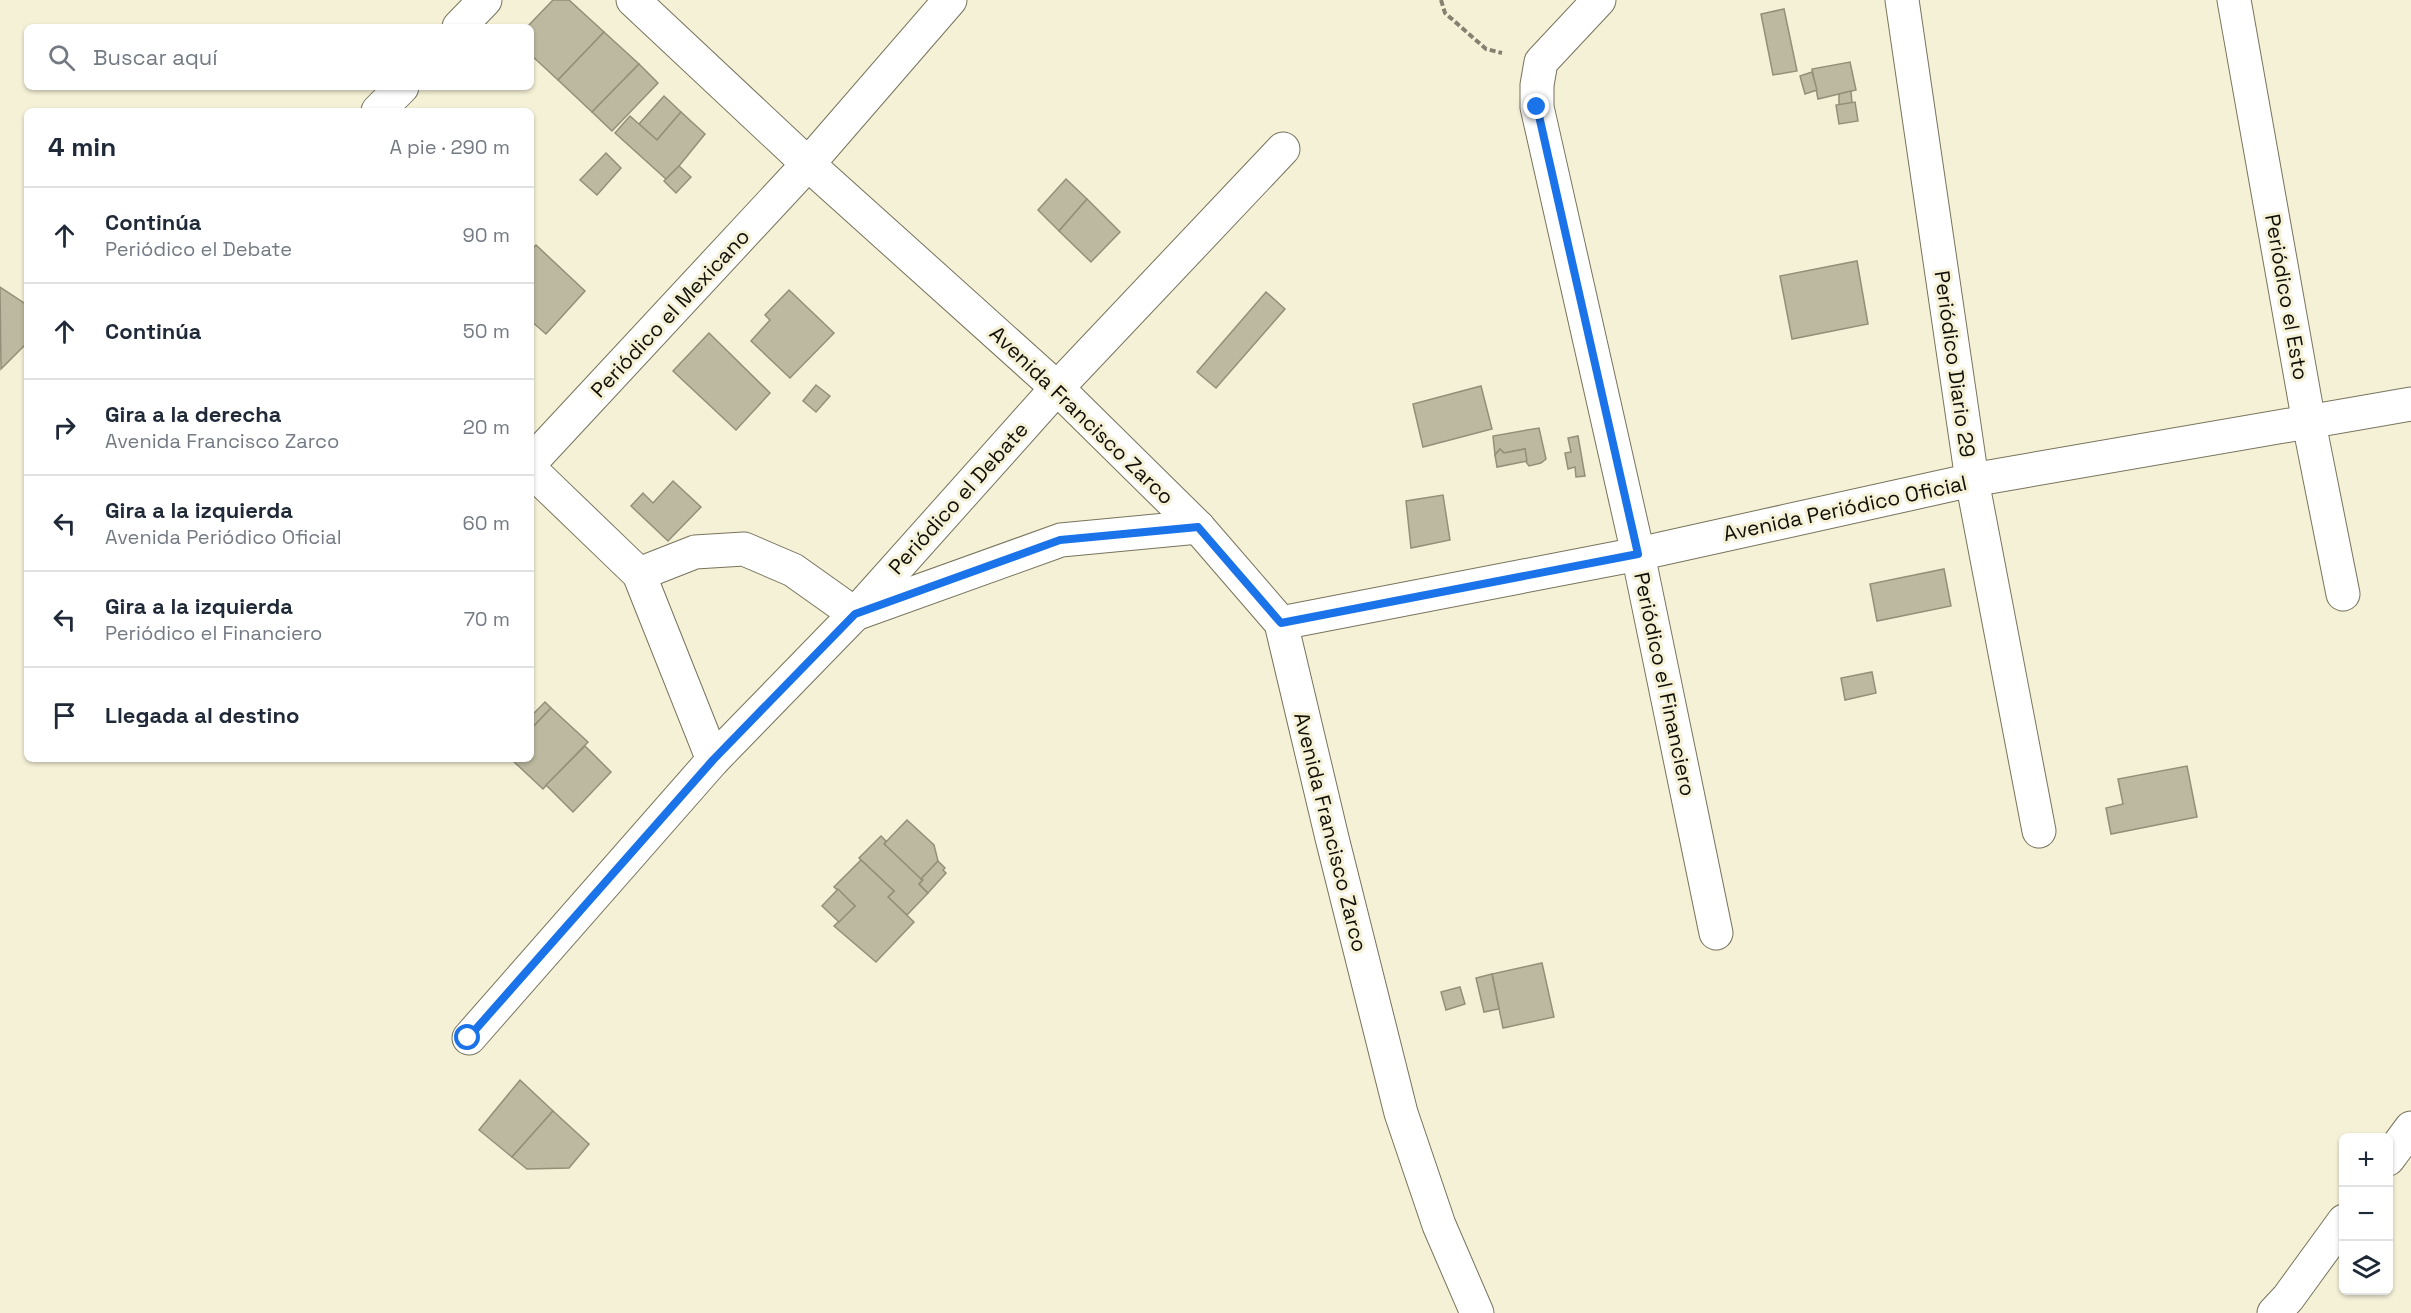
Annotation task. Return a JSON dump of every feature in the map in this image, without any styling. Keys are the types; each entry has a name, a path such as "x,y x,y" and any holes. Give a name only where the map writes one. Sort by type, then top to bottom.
{"street":[{"path":"462,24 486,0"},
{"name":"Avenida Francisco Zarco","path":"633,0 808,164 1058,388 1198,527 1281,623 1401,1113 1438,1225 1477,1313"},
{"name":"Periódico el Mexicano","path":"534,459 808,164 950,0"},
{"path":"1541,62 1599,0"},
{"name":"Periódico Diario 29","path":"1902,0 1972,480 2039,831"},
{"name":"Periódico el Esto","path":"2234,0 2309,423 2343,594"},
{"name":"Periódico el Financiero","path":"1541,62 1537,85 1537,107 1638,554 1716,933"},
{"path":"381,108 399,90"},
{"name":"Periódico el Debate","path":"468,1038 713,760 855,614 1058,388 1283,149"},
{"name":"Avenida Periódico Oficial","path":"1281,623 1638,554 1972,480 2411,404"},
{"path":"534,473 639,574 713,760"},
{"path":"639,574 695,552 744,549 793,570 855,614 1060,540 1198,527"},
{"path":"2393,1152 2411,1128"},
{"path":"2274,1313 2288,1298 2339,1227"}],"path":[{"path":"1441,0 1445,12 1486,49 1541,62"}],"building":[{"path":"553,0 569,0 604,32 558,80 534,58 534,24 530,24"},
{"path":"1784,9 1797,71 1773,75 1761,14"},
{"path":"604,32 639,64 592,112 558,80"},
{"path":"1850,62 1856,90 1818,99 1812,69"},
{"path":"639,64 658,83 612,131 592,112"},
{"path":"1812,72 1817,90 1805,94 1800,76"},
{"path":"1851,91 1852,103 1839,105 1839,94"},
{"path":"664,96 681,112 657,140 639,124"},
{"path":"1855,102 1858,121 1839,124 1836,105"},
{"path":"681,112 705,134 666,179 615,133 630,116 657,140"},
{"path":"606,153 621,168 597,195 580,180"},
{"path":"679,166 691,177 676,193 664,181"},
{"path":"1066,179 1087,199 1059,231 1038,210"},
{"path":"1087,199 1120,232 1091,262 1059,231"},
{"path":"536,245 585,291 546,334 534,324 534,247"},
{"path":"1857,261 1868,324 1792,339 1780,276"},
{"path":"0,287 24,303 24,346 1,369"},
{"path":"789,290 834,333 790,378 751,341 770,320 765,315"},
{"path":"1266,292 1285,309 1216,388 1197,372"},
{"path":"709,333 770,393 736,430 673,371"},
{"path":"816,385 830,396 816,412 803,401"},
{"path":"1481,386 1492,429 1423,447 1413,404"},
{"path":"1539,428 1546,459 1541,463 1529,466 1526,462 1525,449 1504,453 1500,449 1495,455 1493,436"},
{"path":"1578,436 1585,476 1576,477 1575,467 1568,469 1565,453 1571,452 1568,438"},
{"path":"1500,449 1504,453 1525,449 1527,461 1497,467 1495,455"},
{"path":"673,481 701,507 668,541 631,506 643,493 653,503"},
{"path":"1443,495 1450,540 1411,548 1406,501"},
{"path":"1944,569 1951,606 1877,621 1870,584"},
{"path":"1872,672 1876,693 1845,700 1841,678"},
{"path":"545,702 551,708 534,726 534,713"},
{"path":"551,708 588,742 543,789 514,762 534,762 534,726"},
{"path":"585,746 611,772 573,812 546,785"},
{"path":"2187,766 2197,817 2111,834 2106,808 2123,804 2118,779"},
{"path":"907,820 934,845 938,861 921,879 884,844"},
{"path":"881,836 886,841 884,844 923,880 919,884 928,893 907,915 888,897 894,891 859,858"},
{"path":"861,860 894,891 888,897 914,922 876,962 834,926 855,906 834,887"},
{"path":"938,861 945,868 943,870 946,873 928,893 919,884"},
{"path":"838,889 855,906 839,922 822,906"},
{"path":"1542,963 1554,1017 1503,1028 1492,974"},
{"path":"1492,974 1499,1009 1484,1012 1476,978"},
{"path":"1460,987 1465,1004 1446,1010 1441,992"},
{"path":"520,1080 553,1111 512,1157 479,1130"},
{"path":"553,1111 589,1144 569,1168 527,1169 512,1157"}],"route":[{"path":"468,1038 713,760 855,614 1060,540 1198,527 1281,623 1638,554 1537,107"}]}
